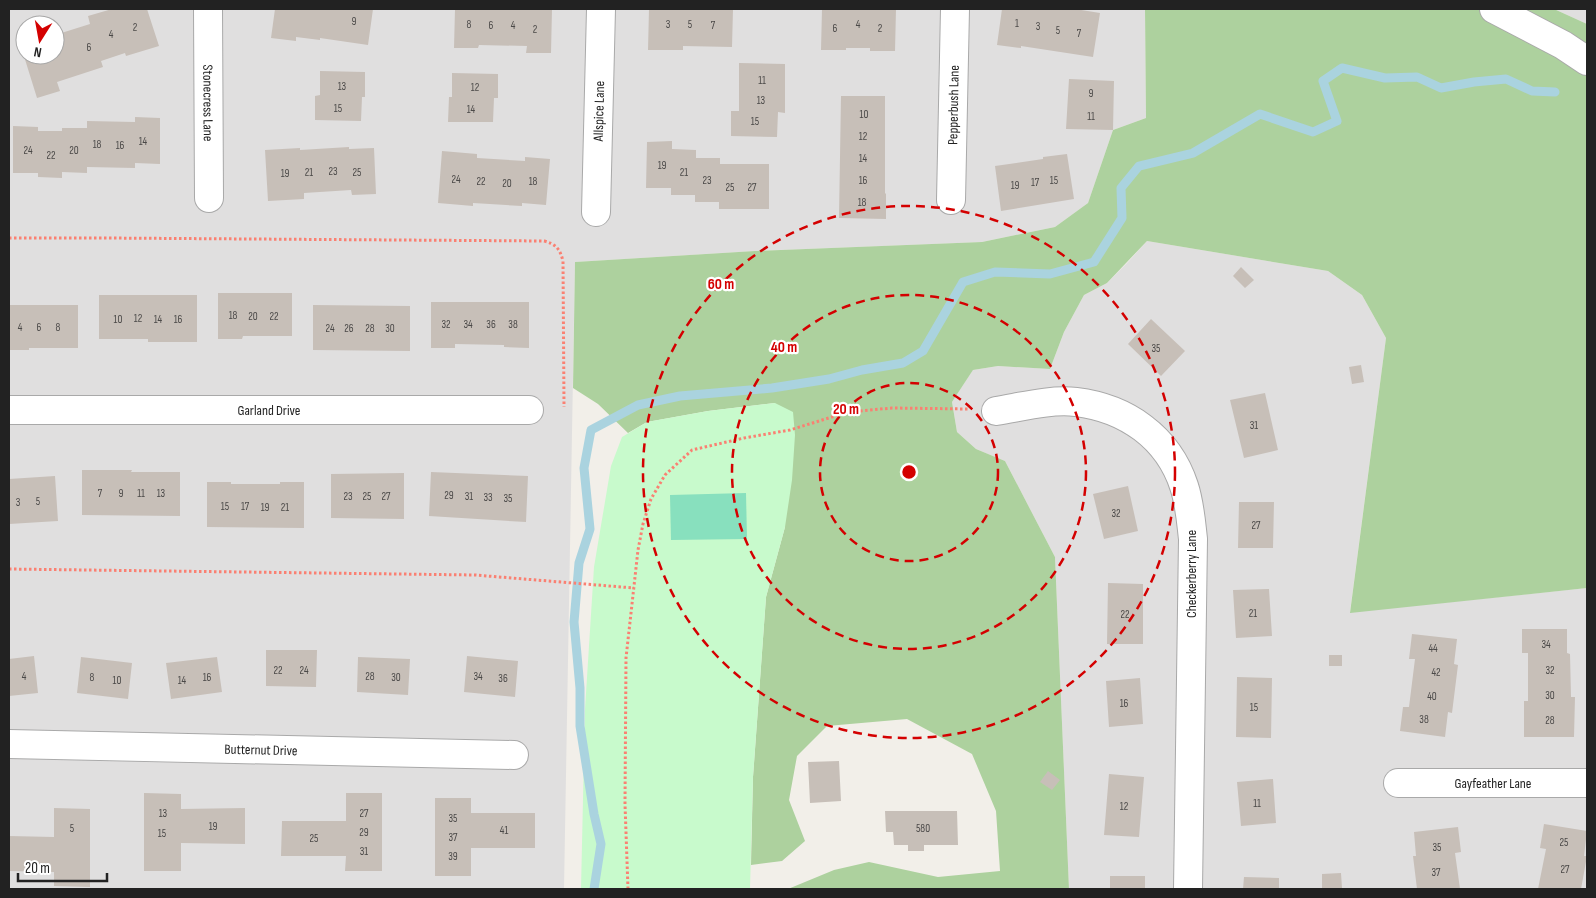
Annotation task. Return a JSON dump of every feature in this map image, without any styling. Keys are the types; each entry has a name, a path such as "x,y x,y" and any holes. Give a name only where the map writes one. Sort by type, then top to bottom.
{"street":[{"name":"Stonecress Lane","path":"208,9 209,198"},
{"name":"Allspice Lane","path":"596,212 601,9"},
{"name":"Pepperbush Lane","path":"951,200 956,9"},
{"path":"1494,9 1563,45 1587,61"},
{"name":"Checkerberry Lane","path":"996,412 1046,403 1075,402 1101,407 1125,416 1146,430 1162,445 1176,466 1184,487 1190,512 1192,540 1188,889"},
{"name":"Garland Drive","path":"9,410 529,410"},
{"name":"Butternut Drive","path":"9,744 514,754"},
{"name":"Gayfeather Lane","path":"1398,783 1587,783"}],"path":[{"path":"9,238 400,240 544,242 554,244 561,250 564,261 564,407"},
{"path":"628,889 625,804 626,658 643,524 651,499 665,475 692,450 790,430 848,412 902,408 960,408 996,412"},
{"path":"9,569 475,575 634,588"}],"shaded area":[{"path":"9,9 1145,9 1146,118 1113,130 1088,203 1055,227 982,242 755,251 575,262 564,889 9,889"},
{"path":"1554,9 1587,9 1587,24"},
{"path":"1147,241 1328,271 1362,295 1386,338 1350,612 1587,588 1587,889 1069,889 1055,557 1005,461 976,449 957,432 952,402 973,370 998,366 1050,369 1064,332 1084,295 1107,283"}],"green space":[{"path":"1145,9 1554,9 1587,24 1587,588 1350,613 1386,338 1362,295 1328,271 1147,241 1107,283 1084,295 1064,332 1050,369 998,366 973,370 952,402 957,432 976,449 1005,461 1055,557 1069,889 788,889 834,870 869,862 938,877 1000,871 996,811 972,754 907,719 827,726 797,756 789,800 805,841 782,861 751,865 753,777 766,597 785,527 775,403 708,411 647,422 628,433 598,404 573,388 575,262 755,251 982,242 1055,227 1088,203 1113,130 1146,118"},
{"path":"775,403 793,412 795,435 792,480 785,527 766,597 753,777 750,889 581,889 585,709 594,567 611,466 622,437 647,422 708,411"},
{"path":"746,493 747,539 671,540 670,495"}],"building":[{"path":"112,9 147,9 159,46 126,56 125,53 101,61 103,67 57,82 60,91 37,98 27,65 65,65 65,32 90,24 88,16"},
{"path":"275,9 373,9 368,45 320,38 320,40 296,37 296,41 271,38"},
{"path":"455,9 552,9 551,53 526,53 527,46 479,45 478,48 454,48"},
{"path":"649,9 733,9 732,47 683,46 683,50 648,50"},
{"path":"822,9 896,9 895,51 870,51 870,48 821,50"},
{"path":"1002,9 1075,9 1100,13 1093,57 1021,46 1021,48 997,45"},
{"path":"739,63 785,64 785,113 778,112 777,137 731,136 731,111 739,111"},
{"path":"320,71 365,72 365,97 362,97 361,121 315,120 315,96 320,95"},
{"path":"452,73 498,74 498,98 494,98 493,122 448,122 449,97 452,97"},
{"path":"1069,79 1114,81 1113,130 1066,129"},
{"path":"841,96 885,96 886,219 839,218"},
{"path":"135,117 160,118 160,164 135,163 135,168 87,167 87,173 62,172 62,178 38,177 38,173 13,173 13,126 38,127 38,131 62,131 62,128 87,128 87,121 135,122"},
{"path":"672,141 672,149 696,150 696,158 720,158 720,164 769,164 769,209 719,209 719,202 695,202 695,195 671,195 671,188 646,188 647,142"},
{"path":"349,147 349,149 374,148 376,194 352,195 351,190 304,193 304,199 268,201 265,150"},
{"path":"442,151 477,154 477,158 525,161 525,157 550,159 546,205 522,203 522,206 473,203 473,206 438,203"},
{"path":"1067,154 1074,199 1001,211 995,166"},
{"path":"1241,267 1254,280 1245,288 1233,276"},
{"path":"218,293 292,293 292,336 243,336 242,339 218,339"},
{"path":"99,295 197,295 197,342 99,339"},
{"path":"431,302 529,302 529,348 504,347 504,345 455,344 455,348 431,348"},
{"path":"9,305 78,305 78,348 9,350"},
{"path":"313,305 410,306 410,351 313,350"},
{"path":"1151,319 1185,351 1161,376 1128,344"},
{"path":"1361,365 1364,382 1352,384 1349,367"},
{"path":"1265,393 1278,450 1244,458 1230,400"},
{"path":"82,470 180,472 180,516 82,515"},
{"path":"431,472 528,476 526,522 429,516"},
{"path":"404,473 404,519 331,518 331,474"},
{"path":"55,476 58,521 9,524 9,479"},
{"path":"207,482 280,484 280,482 304,482 304,528 207,527"},
{"path":"1128,486 1138,531 1104,539 1093,494"},
{"path":"1239,502 1274,502 1273,548 1238,548"},
{"path":"1108,583 1143,584 1143,644 1107,644"},
{"path":"1269,589 1272,636 1236,638 1233,590"},
{"path":"1522,629 1567,629 1567,653 1570,654 1571,697 1575,697 1574,737 1524,737 1524,701 1528,701 1528,653 1522,653"},
{"path":"1412,634 1457,639 1454,664 1458,665 1452,713 1448,712 1445,737 1400,731 1403,707 1409,707 1415,659 1409,659"},
{"path":"266,650 317,650 316,687 266,686"},
{"path":"1329,655 1342,655 1342,666 1329,666"},
{"path":"34,656 38,693 9,696 9,659"},
{"path":"467,656 518,661 515,697 464,692"},
{"path":"81,657 132,663 128,699 77,693"},
{"path":"217,657 222,692 171,699 166,663"},
{"path":"358,657 410,659 408,695 357,692"},
{"path":"1237,677 1272,678 1271,738 1236,737"},
{"path":"1140,678 1143,724 1109,727 1106,681"},
{"path":"839,761 841,801 810,803 808,762"},
{"path":"1048,771 1060,780 1052,790 1040,782"},
{"path":"1109,774 1144,777 1139,837 1104,835"},
{"path":"1273,779 1276,823 1241,826 1237,782"},
{"path":"144,793 181,794 181,809 245,808 245,844 181,843 181,871 144,871"},
{"path":"346,793 382,793 382,871 345,871 346,856 281,856 282,821 346,821"},
{"path":"435,798 471,798 471,813 535,813 535,848 471,848 471,876 435,876"},
{"path":"54,808 90,809 90,887 54,886 54,872 9,871 9,836 54,837"},
{"path":"885,811 957,811 958,845 924,845 924,851 908,851 908,845 894,845 893,832 886,832"},
{"path":"1544,824 1587,831 1584,856 1587,856 1581,889 1538,889 1546,849 1540,848"},
{"path":"1458,827 1461,852 1455,853 1460,889 1417,889 1413,856 1416,856 1414,832"},
{"path":"1341,873 1342,888 1322,889 1322,874"},
{"path":"1110,876 1145,876 1145,889 1110,889"},
{"path":"1244,877 1279,878 1279,889 1243,889"}],"waterway":[{"path":"594,889 601,844 594,814 580,726 580,688 574,622 579,563 590,529 584,468 591,430 638,405 680,396 772,388 829,379 862,370 903,363 923,351 963,282 995,272 1050,274 1094,262 1122,218 1121,188 1139,166 1193,153 1260,114 1313,132 1337,121 1323,81 1342,68 1385,78 1417,77 1441,88 1506,79 1532,91 1555,92"}]}
